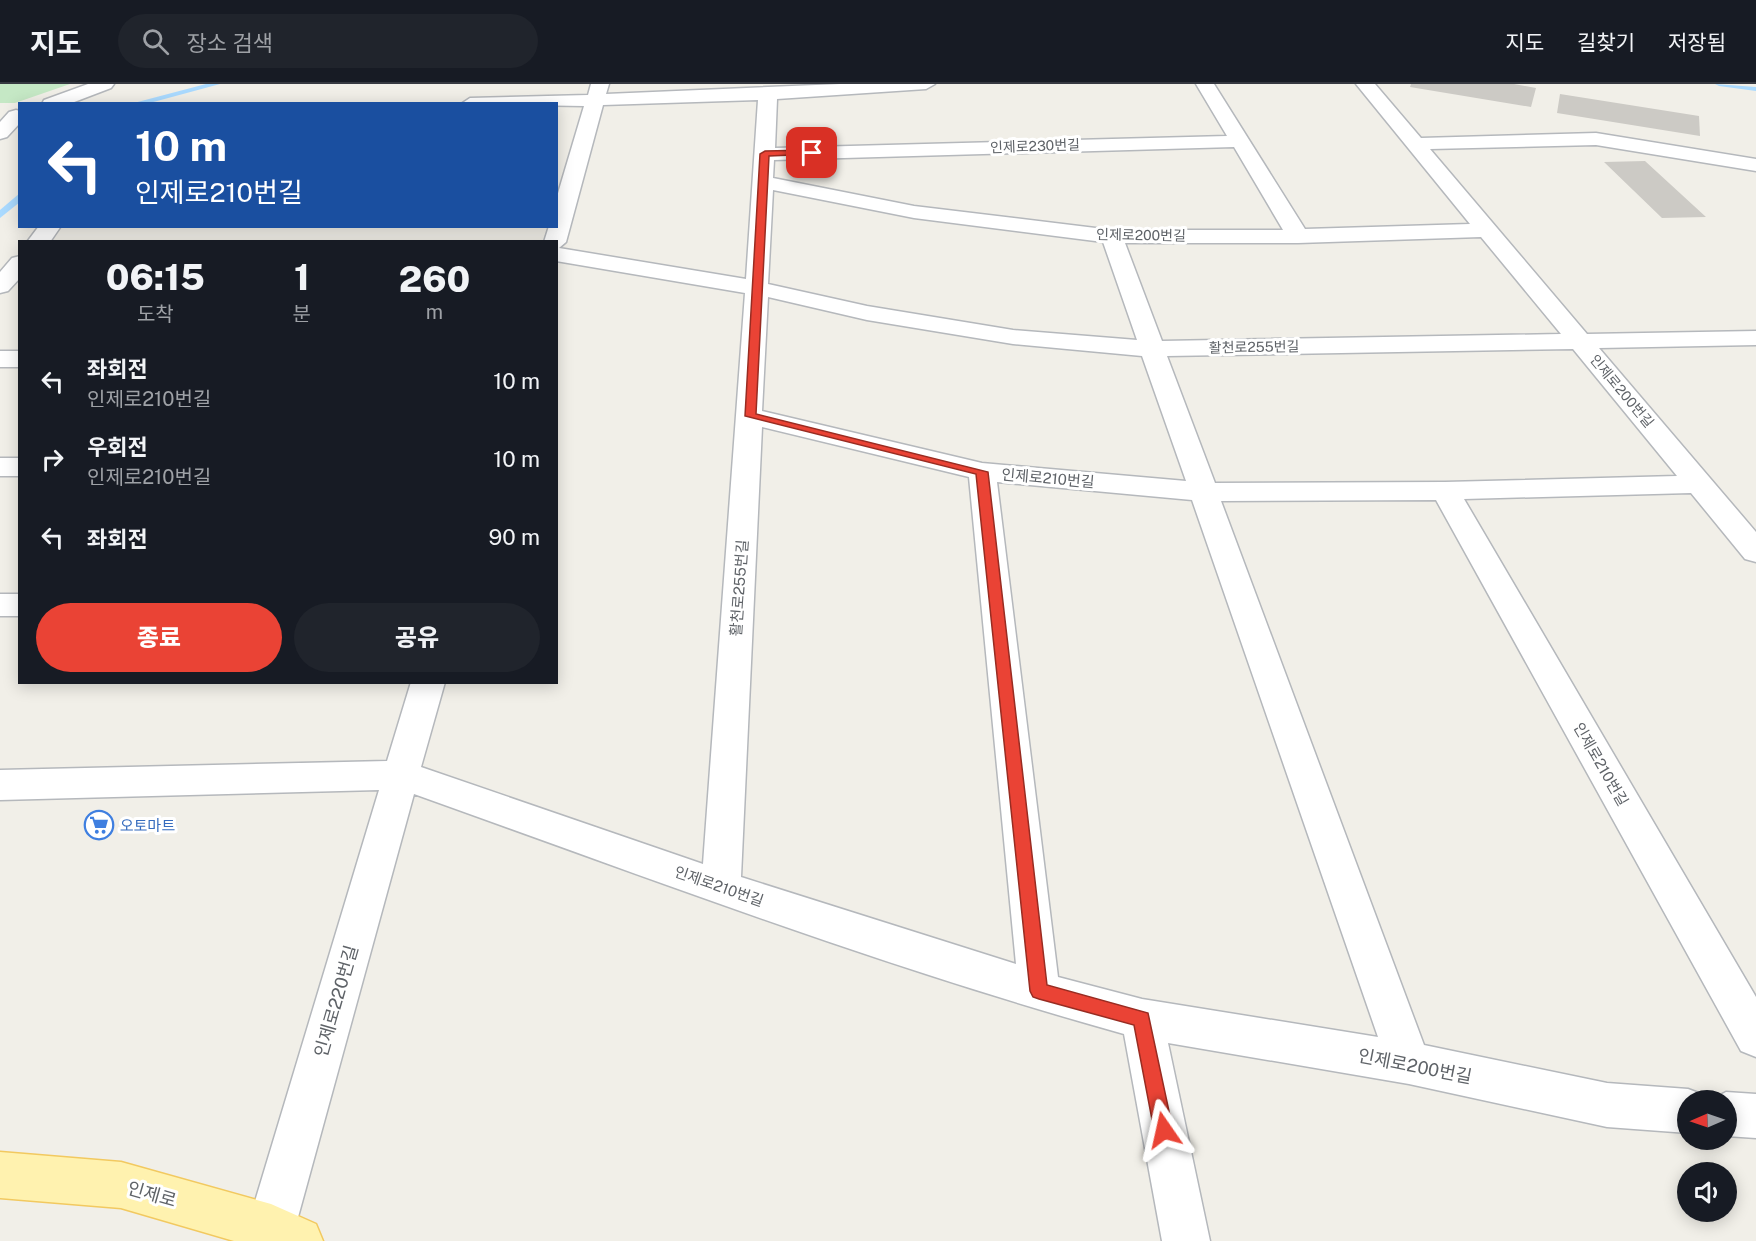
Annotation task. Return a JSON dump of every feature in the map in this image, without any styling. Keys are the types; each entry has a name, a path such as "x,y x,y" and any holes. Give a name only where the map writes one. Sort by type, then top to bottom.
{"main road":[{"name":"인제로","path":"0,1175 121,1185 285,1235"}],"street":[{"path":"56,102 105,84"},
{"path":"492,102 598,92 768,94 926,84"},
{"path":"1205,84 1298,236"},
{"name":"인제로200번길","path":"1365,84 1756,552"},
{"path":"558,222 566,167 598,92"},
{"name":"활천로255번길","path":"721,887 768,94"},
{"path":"0,134 12,116"},
{"path":"1415,144 1596,139 1756,165"},
{"name":"인제로230번길","path":"765,154 1240,141"},
{"name":"인제로200번길","path":"763,182 914,212 1112,237 1298,236 1487,230"},
{"path":"40,240 49,228"},
{"path":"1112,237 1408,1063"},
{"name":"활천로255번길","path":"558,254 757,288 867,313 1013,337 1152,349 1756,338"},
{"path":"0,262 18,262"},
{"path":"0,286 18,264"},
{"path":"0,359 18,359"},
{"path":"750,416 982,472"},
{"path":"0,467 18,467"},
{"name":"인제로210번길","path":"1039,991 982,472 1204,492 1445,491 1700,484"},
{"name":"인제로210번길","path":"1445,491 1756,1037"},
{"path":"0,605 18,605"},
{"name":"인제로220번길","path":"285,1235 402,774 427,684"},
{"path":"0,785 402,774"},
{"name":"인제로210번길","path":"402,774 721,887 1039,991 1142,1019"},
{"path":"1142,1019 1186,1241"},
{"name":"인제로200번길","path":"1142,1019 1408,1063 1607,1105 1677,1110"},
{"path":"1737,1115 1756,1116"}],"green space":[{"path":"0,84 70,84 15,103 0,103"}],"building":[{"path":"1411,84 1514,84 1536,88 1531,107 1410,87"},
{"path":"1560,94 1699,116 1700,136 1557,113"},
{"path":"1645,161 1706,217 1662,218 1604,162"}],"waterway":[{"path":"142,102 216,84"},
{"path":"1719,84 1756,89"},
{"path":"0,215 18,198"}],"place":[{"name":"오토마트","path":"99,825"}],"route":[{"path":"812,153 765,154 750,416 982,472 1039,991 1142,1019 1164,1130"}]}
